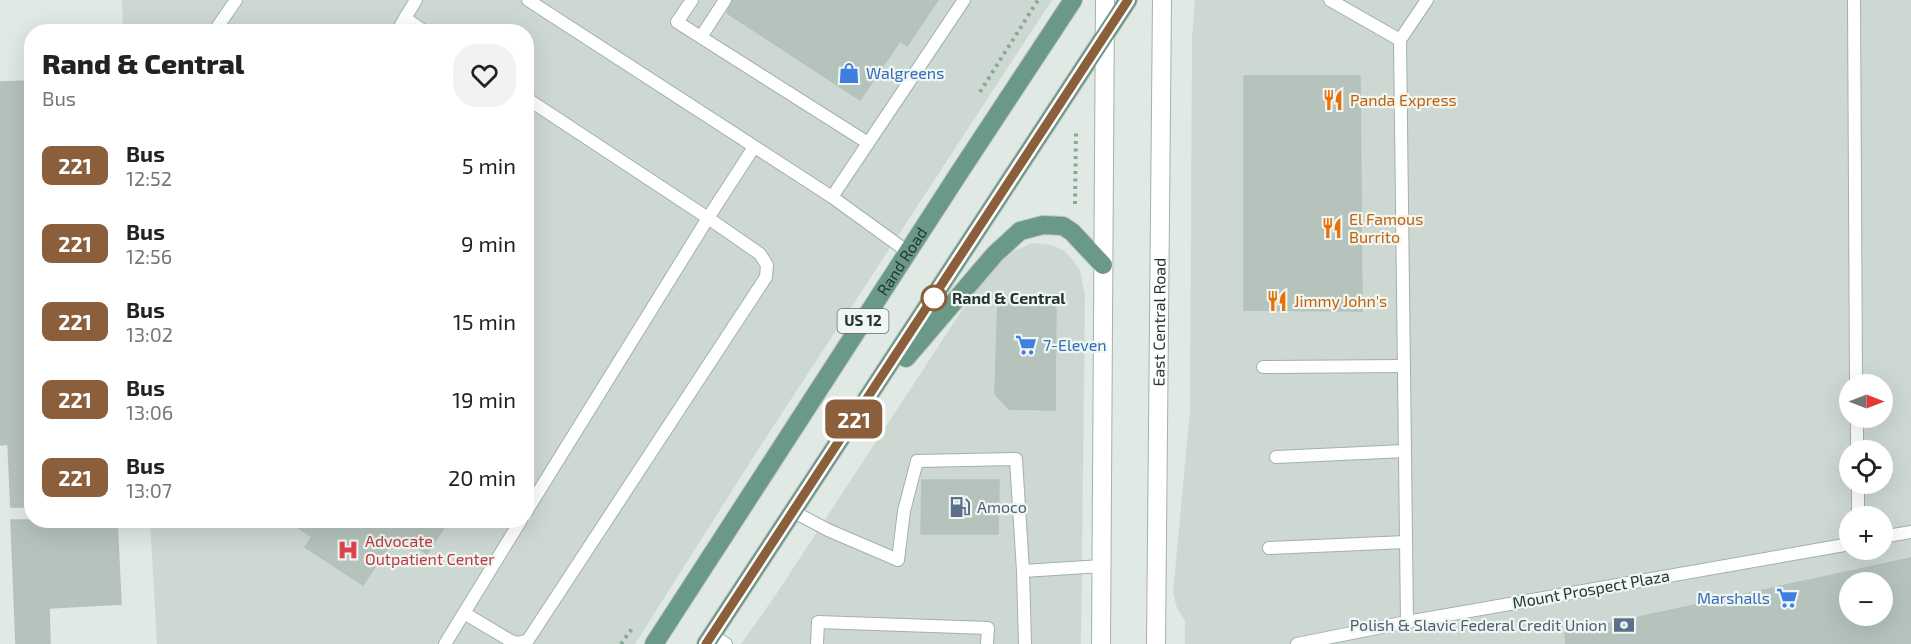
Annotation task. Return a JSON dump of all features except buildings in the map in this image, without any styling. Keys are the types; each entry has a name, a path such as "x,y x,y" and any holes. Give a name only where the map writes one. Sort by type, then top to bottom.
{"main road":[{"name":"Rand Road","path":"654,644 1073,0"},
{"path":"1101,644 1105,0"},
{"name":"US 12","path":"714,641 794,512 1128,0"},
{"name":"East Central Road","path":"1156,644 1162,0"},
{"path":"856,417 995,254 1020,231 1043,225 1063,226 1072,232 1103,265"}],"lane":[{"path":"220,24 236,0"},
{"path":"402,24 416,0"},
{"path":"528,0 832,197 908,252"},
{"path":"692,0 677,22 868,143"},
{"path":"701,37 725,0"},
{"path":"832,197 964,0"},
{"path":"1330,0 1400,40"},
{"path":"1407,622 1400,40 1427,0"},
{"path":"1854,0 1856,374"},
{"path":"405,18 414,24"},
{"path":"464,613 511,641 519,643 528,640 766,277 766,265 760,254 534,103"},
{"path":"534,499 754,147"},
{"path":"1263,367 1404,366"},
{"path":"1276,457 1405,451"},
{"path":"794,512 828,531 898,560 904,511 917,461 1016,459 1025,644"},
{"path":"445,644 516,528"},
{"path":"1893,535 1911,532"},
{"path":"1269,548 1406,542"},
{"name":"Mount Prospect Plaza","path":"1297,644 1407,622 1839,546"},
{"path":"1023,571 1102,566"},
{"path":"817,644 818,622 988,628 987,644"}],"path":[{"path":"1075,208 1076,129"}],"shaded area":[{"path":"122,0 1052,0 754,456 635,644 157,644 150,528 534,528 534,24 123,24"},
{"path":"1195,0 1911,0 1911,644 1185,644 1185,621 1177,608 1173,593 1190,410 1192,37"},
{"path":"1032,243 1052,245 1063,250 1072,259 1080,270 1085,296 1081,644 741,644 777,593 981,281 1012,252"}],"bus line":[{"name":"221","path":"706,644 1128,0"}],"place":[{"name":"Walgreens","path":"849,73"},
{"name":"Panda Express","path":"1333,100"},
{"name":"El Famous Burrito","path":"1332,228"},
{"name":"Rand & Central","path":"934,298"},
{"name":"Jimmy John's","path":"1277,301"},
{"name":"7-Eleven","path":"1026,345"},
{"name":"Amoco","path":"960,507"},
{"name":"Advocate Outpatient Center","path":"348,550"},
{"name":"Marshalls","path":"1787,598"},
{"name":"Polish & Slavic Federal Credit Union","path":"1624,625"}]}
